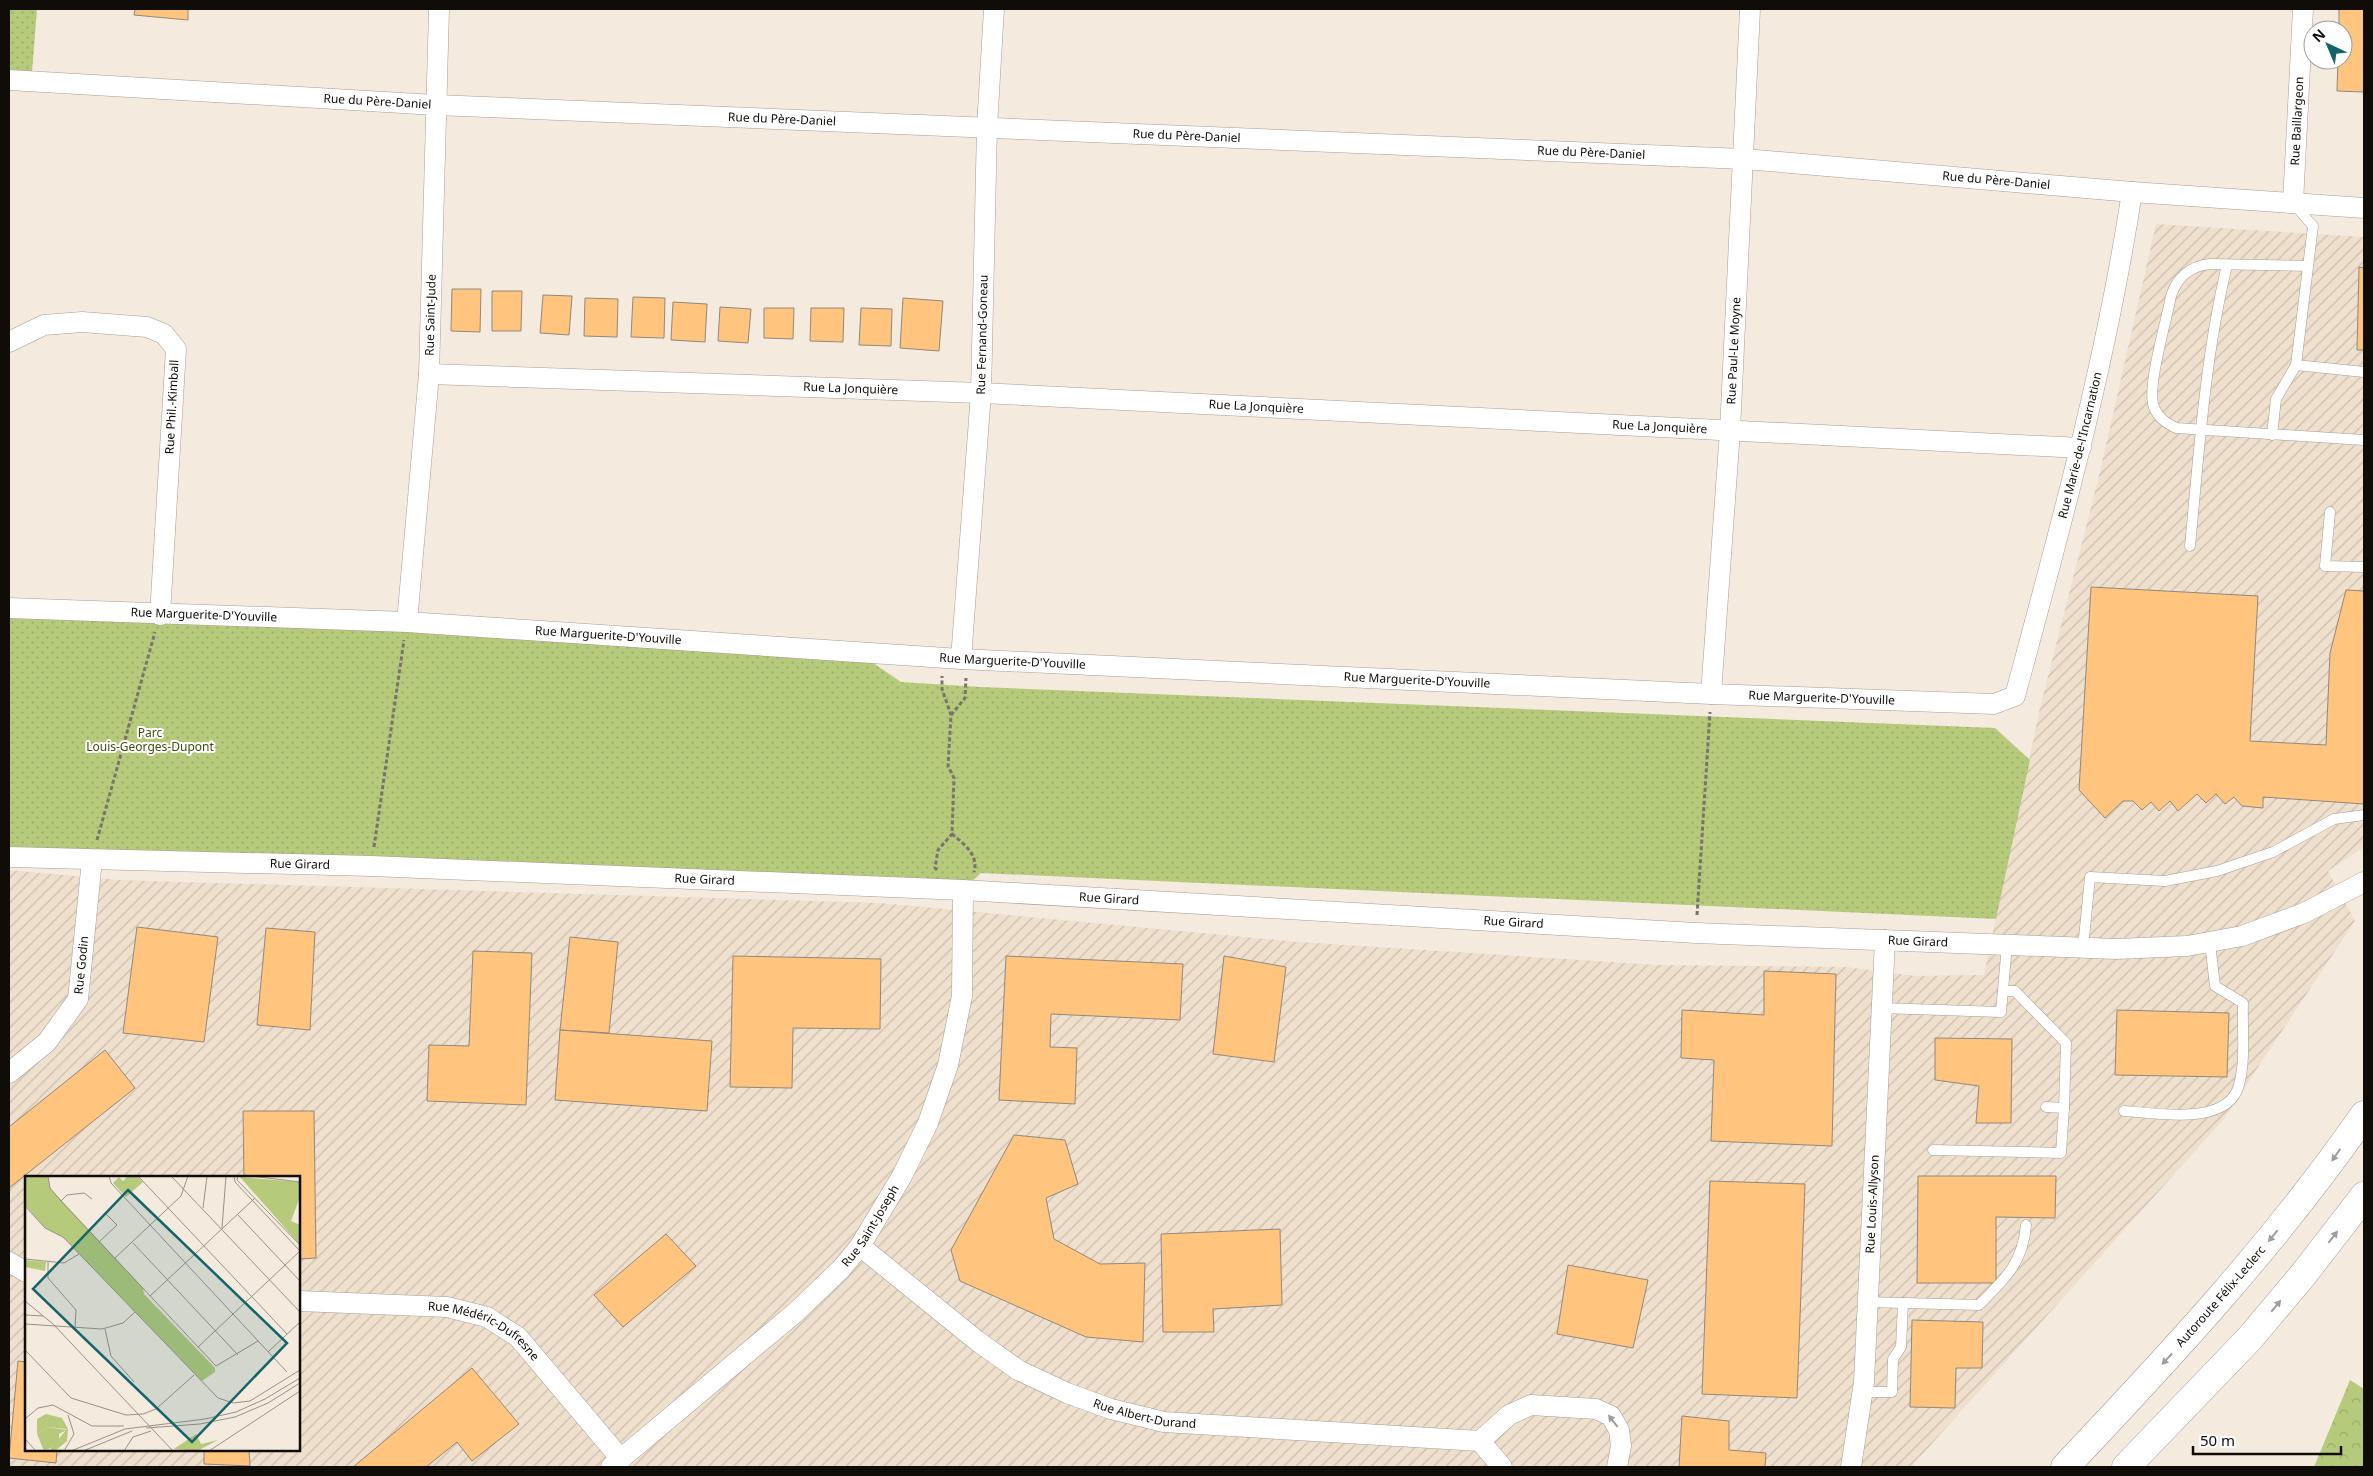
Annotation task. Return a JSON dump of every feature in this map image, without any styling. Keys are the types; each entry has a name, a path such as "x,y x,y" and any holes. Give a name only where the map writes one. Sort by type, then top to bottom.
{"highway":[{"name":"Autoroute Félix-Leclerc","path":"2065,1467 2236,1281 2305,1199 2364,1115"},
{"path":"2148,1467 2250,1338 2303,1275 2364,1196"},
{"path":"2126,1467 2250,1338"}],"street":[{"name":"Rue Saint-Jude","path":"407,622 429,374 439,9"},
{"name":"Rue Fernand-Goneau","path":"961,659 981,393 987,127 994,9"},
{"name":"Rue Paul-Le Moyne","path":"1711,694 1730,431 1750,9"},
{"name":"Rue Baillargeon","path":"2293,203 2303,9"},
{"name":"Rue du Père-Daniel","path":"9,80 436,105 1744,160 2132,192 2364,208"},
{"name":"Rue Marie-de-l'Incarnation","path":"2015,696 2081,448 2119,278 2132,192"},
{"name":"Rue Phil.-Kimball","path":"9,342 44,324 82,322 147,327 164,334 176,349 160,615"},
{"name":"Rue La Jonquière","path":"429,374 981,393 2081,448"},
{"name":"Rue Marguerite-D'Youville","path":"9,608 160,615 407,622 961,659 1711,694 1994,704 2015,696"},
{"name":"Rue Girard","path":"9,857 371,866 963,890 1696,933 2083,948 2155,949 2210,943 2242,936 2316,908 2364,882"},
{"name":"Rue Godin","path":"9,1073 47,1042 78,999 92,860"},
{"name":"Rue Saint-Joseph","path":"616,1463 796,1312 841,1269 860,1246 902,1176 928,1123 948,1065 962,996 963,890"},
{"name":"Rue Louis-Allyson","path":"1851,1467 1863,1392 1884,940"},
{"name":"Rue Albert-Durand","path":"860,1246 976,1340 1018,1370 1067,1393 1111,1409 1164,1422 1480,1441"},
{"path":"9,1262 25,1271"},
{"name":"Rue Médéric-Dufresne","path":"300,1301 447,1307 487,1317 518,1337 616,1463"},
{"path":"1502,1467 1480,1441 1509,1415 1531,1405 1596,1409 1610,1416 1619,1430 1620,1446 1617,1467"}],"lane":[{"path":"2272,435 2276,399 2296,365 2313,226 2293,203"},
{"path":"2190,546 2208,364 2217,307 2227,265"},
{"path":"2307,266 2197,266 2185,273 2176,283 2171,296 2152,388 2154,407 2165,422 2176,428 2364,440"},
{"path":"2296,365 2364,372"},
{"path":"2330,512 2325,566 2364,568"},
{"path":"2083,948 2090,877 2165,881 2217,871 2273,852 2334,819 2364,815"},
{"path":"2124,1111 2202,1113 2225,1105 2236,1092 2241,1070 2243,1003 2215,986 2210,943"},
{"path":"1881,1008 2000,1012 2007,945"},
{"path":"1933,1150 2061,1153 2066,1043 2015,992 2003,991"},
{"path":"2046,1106 2064,1108"},
{"path":"1868,1302 1979,1304 2016,1264 2023,1247 2026,1225"},
{"path":"1863,1392 1892,1392 1893,1359 1901,1347 1903,1303"}],"path":[{"path":"92,860 160,615"},
{"path":"371,866 407,622"},
{"path":"951,715 965,698 967,674 961,659 942,673 942,689 951,715 948,766 954,778 952,834 938,850 936,868 963,890 975,870 968,846 952,834"},
{"path":"1696,933 1711,694"}],"shaded area":[{"path":"2156,224 2364,237 2364,847 2328,871 2355,921 2223,1120 1911,1467 9,1467 9,870 118,880 880,903 1299,942 1659,965 1846,967 1915,976 1984,975 2040,708 2100,472"}],"green space":[{"path":"9,9 37,9 32,72 9,70"},
{"name":"Parc Louis-Georges-Dupont","path":"9,607 845,644 901,682 980,687 1995,728 2030,760 1996,919 981,873 963,890 9,860"},
{"path":"2350,1380 2364,1389 2364,1467 2314,1467"}],"building":[{"path":"135,9 188,9 188,20 134,15"},
{"path":"2339,9 2364,9 2364,92 2337,91 2338,70 2353,70 2353,20 2339,20"},
{"path":"2359,267 2364,268 2364,350 2357,350"},
{"path":"452,289 481,289 480,332 451,331"},
{"path":"492,291 522,291 521,331 492,331"},
{"path":"543,295 572,296 569,335 540,333"},
{"path":"633,297 665,298 664,338 631,337"},
{"path":"585,298 618,299 617,337 584,336"},
{"path":"903,298 943,301 939,351 900,348"},
{"path":"673,302 707,304 705,342 671,340"},
{"path":"720,307 751,309 748,343 718,341"},
{"path":"764,308 794,308 793,339 764,338"},
{"path":"811,308 844,308 843,342 810,341"},
{"path":"861,308 892,309 891,346 859,345"},
{"path":"2091,587 2258,596 2250,741 2326,745 2330,653 2346,590 2364,591 2364,804 2263,797 2263,808 2242,806 2234,797 2225,804 2216,794 2206,803 2197,794 2178,811 2170,801 2159,811 2151,802 2142,810 2133,801 2123,801 2105,818 2079,790"},
{"path":"137,927 218,937 204,1042 123,1033"},
{"path":"266,928 315,932 310,1030 257,1025"},
{"path":"570,937 618,942 609,1033 560,1030"},
{"path":"473,951 532,953 526,1105 427,1101 429,1045 469,1046"},
{"path":"733,956 881,959 880,1029 793,1028 792,1088 730,1087"},
{"path":"1006,956 1183,964 1180,1020 1051,1014 1050,1047 1077,1048 1075,1104 999,1100"},
{"path":"1224,956 1286,967 1274,1062 1213,1054"},
{"path":"1764,971 1836,974 1832,1146 1711,1141 1714,1060 1681,1058 1682,1010 1764,1015"},
{"path":"2117,1010 2229,1013 2227,1077 2115,1075"},
{"path":"560,1030 712,1041 707,1111 555,1100"},
{"path":"1935,1038 2012,1039 2011,1123 1976,1123 1979,1086 1935,1080"},
{"path":"105,1050 135,1088 9,1188 9,1127"},
{"path":"243,1111 314,1111 316,1258 300,1259 300,1176 244,1176"},
{"path":"1014,1135 1065,1140 1078,1184 1046,1198 1054,1239 1100,1264 1145,1263 1143,1342 1086,1337 960,1281 951,1250"},
{"path":"1918,1176 2056,1176 2055,1218 1996,1217 1996,1283 1917,1283"},
{"path":"1710,1181 1805,1184 1797,1398 1702,1394"},
{"path":"1280,1229 1282,1305 1213,1309 1214,1332 1163,1332 1161,1234"},
{"path":"666,1234 696,1266 623,1327 594,1295"},
{"path":"1568,1265 1648,1280 1633,1348 1557,1334"},
{"path":"1912,1320 1983,1322 1982,1368 1956,1368 1955,1408 1910,1407"},
{"path":"18,1361 25,1362 25,1451 57,1451 56,1463 9,1458"},
{"path":"472,1368 519,1424 472,1461 457,1442 426,1467 353,1467"},
{"path":"1682,1416 1729,1421 1729,1450 1766,1453 1765,1467 1679,1467"},
{"path":"204,1451 249,1451 250,1466 204,1464"}]}
